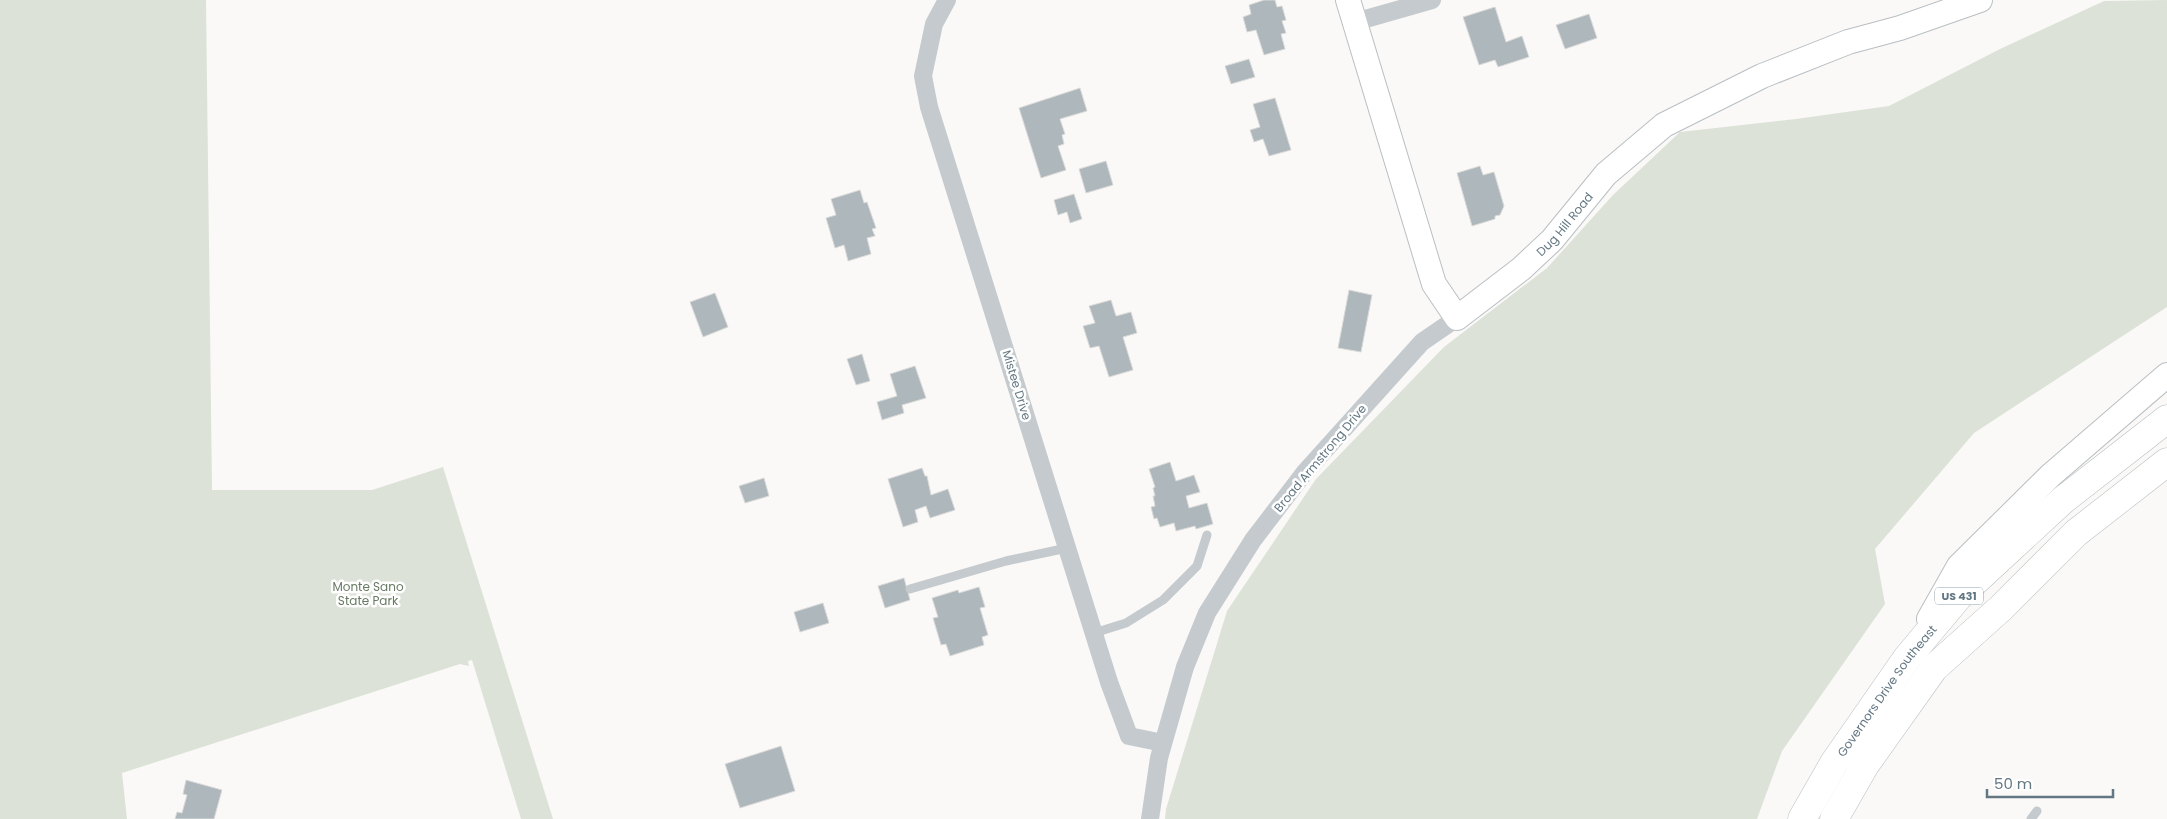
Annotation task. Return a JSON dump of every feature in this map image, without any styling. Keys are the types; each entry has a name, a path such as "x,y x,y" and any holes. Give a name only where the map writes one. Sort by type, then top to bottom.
{"highway":[{"name":"Governors Drive Southeast","path":"1802,819 1834,763 1907,658 1960,596 2063,500 2167,419"},
{"name":"Governors Drive Southeast","path":"1834,819 1865,765 1934,668 2001,608 2076,533 2167,462"}],"street":[{"name":"Mistee Drive","path":"947,0 934,24 923,76 929,107 1109,682 1129,736 1163,743"},
{"path":"1432,0 1352,11 1434,284 1457,318"},
{"name":"Dug Hill Road","path":"1457,318 1521,269 1552,240 1606,174 1664,125 1770,72 1848,42 1900,28 1980,0"},
{"name":"Broad Armstrong Drive","path":"1150,819 1163,743 1185,667 1207,613 1253,540 1305,472 1422,342 1457,318"},
{"path":"1907,658 1959,566 2051,475 2167,375"}],"lane":[{"path":"1094,633 1126,623 1163,600 1197,566 1207,535"},
{"path":"910,589 1006,561 1067,548"}],"green space":[{"name":"Monte Sano State Park","path":"0,0 206,0 212,490 372,490 443,467 553,819 521,819 472,660 468,661 469,666 460,664 122,773 127,819 0,819"},
{"path":"2167,0 2167,307 1974,433 1875,549 1885,604 1782,751 1757,819 1165,819 1166,809 1227,611 1316,479 1444,347 1547,268 1613,195 1680,132 1889,106 2000,49 2104,1"}],"building":[{"path":"1264,0 1275,0 1277,7 1282,6 1286,20 1282,21 1286,33 1281,34 1285,49 1264,55 1256,30 1247,32 1243,17 1251,14 1249,5"},
{"path":"1495,7 1506,42 1522,36 1529,57 1498,67 1495,60 1479,65 1463,17"},
{"path":"1589,14 1597,38 1565,49 1556,25"},
{"path":"1249,59 1255,77 1231,84 1225,66"},
{"path":"1080,88 1087,111 1060,119 1065,134 1062,135 1064,144 1058,146 1066,170 1041,178 1019,108"},
{"path":"1275,98 1291,150 1269,156 1263,139 1254,142 1250,130 1260,127 1253,104"},
{"path":"1106,161 1113,185 1086,193 1079,169"},
{"path":"1480,166 1483,175 1494,172 1504,206 1500,215 1495,216 1495,219 1472,226 1457,173"},
{"path":"860,190 864,203 867,202 876,228 872,229 875,236 867,238 871,254 848,261 844,245 835,248 826,218 836,215 831,199"},
{"path":"1074,194 1082,219 1070,223 1067,212 1058,215 1054,200"},
{"path":"1349,290 1372,295 1361,352 1338,348"},
{"path":"715,293 728,327 703,337 690,302"},
{"path":"1111,300 1116,316 1131,312 1137,333 1123,337 1133,370 1109,377 1099,346 1090,348 1083,326 1095,323 1089,306"},
{"path":"862,354 870,381 856,385 847,359"},
{"path":"915,366 926,398 902,405 904,413 882,420 877,402 897,396 890,374"},
{"path":"1170,462 1176,481 1194,475 1200,492 1186,496 1189,508 1207,503 1213,524 1196,529 1195,526 1176,531 1174,523 1160,527 1157,518 1154,519 1151,507 1155,506 1153,488 1155,487 1149,469"},
{"path":"922,468 925,476 927,476 931,495 948,489 955,510 930,518 926,506 915,510 918,522 903,527 888,479"},
{"path":"764,478 769,496 745,503 739,486"},
{"path":"904,578 910,600 885,608 878,586"},
{"path":"979,587 985,607 980,608 988,635 982,637 984,645 950,656 946,644 941,645 933,618 938,617 932,598 958,590 959,593"},
{"path":"823,603 829,623 800,632 794,612"},
{"path":"781,746 795,791 740,808 725,764"},
{"path":"186,780 222,790 214,819 175,819 177,812 182,813 187,795 183,794"}]}
